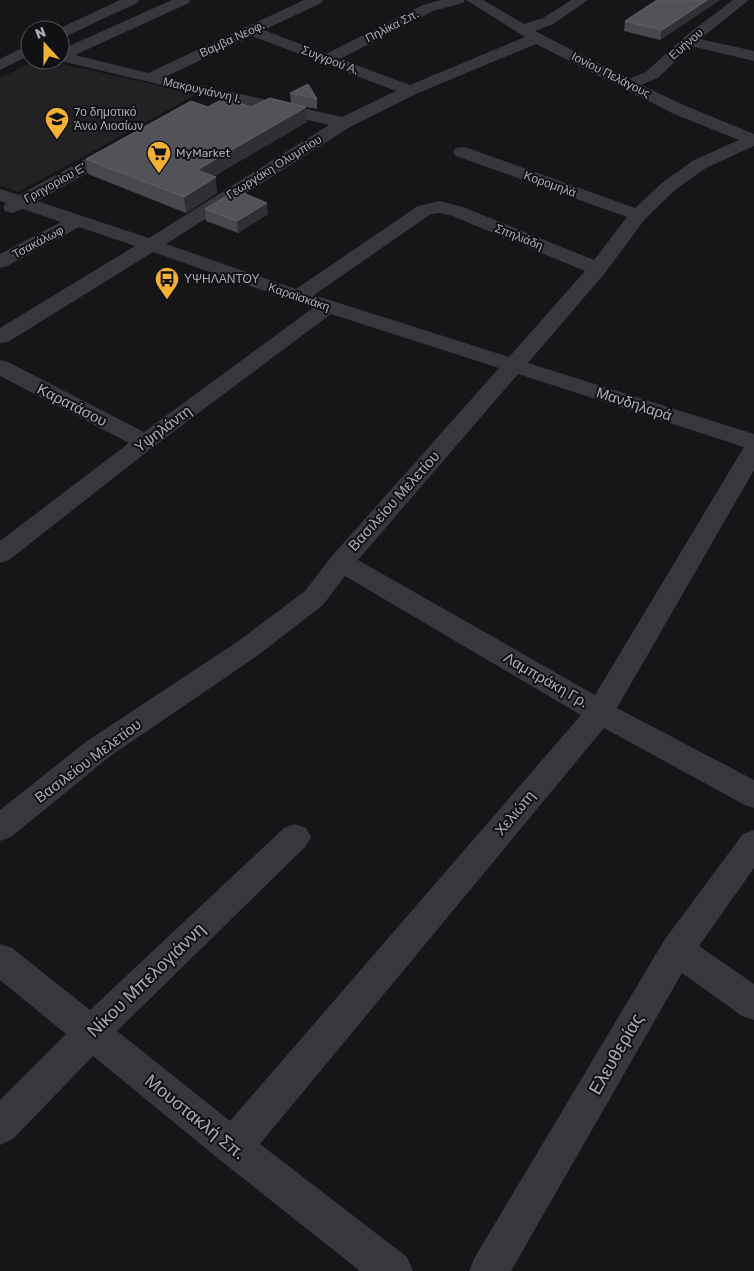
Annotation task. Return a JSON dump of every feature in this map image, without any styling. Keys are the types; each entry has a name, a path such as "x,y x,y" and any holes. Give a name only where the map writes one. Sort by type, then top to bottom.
{"street":[{"path":"70,29 132,0"},
{"path":"70,51 184,0"},
{"name":"Βαμβα Νεοφ.","path":"149,78 316,0"},
{"name":"Πηλίκα Σπ.","path":"328,59 428,8 458,0"},
{"name":"Ιονίου Πελάγους","path":"473,0 531,33 680,110 754,140"},
{"name":"Γεωργάκη Ολυμπίου","path":"0,337 151,245 344,123 531,33 581,0"},
{"name":"Ευήνου","path":"628,84 652,75 688,41 746,2"},
{"name":"Συγγρού Α.","path":"250,30 410,91"},
{"path":"688,41 754,56"},
{"path":"0,53 20,52"},
{"path":"0,65 20,54"},
{"name":"Μακρυγιάννη Ι.","path":"70,58 344,123"},
{"path":"190,108 216,94"},
{"name":"Βασιλείου Μελετίου","path":"0,828 98,749 247,649 314,598 340,562 598,269 638,215 670,186 700,164 754,140"},
{"name":"Γρηγορίου Ε'","path":"0,214 131,141"},
{"name":"Κορομηλά","path":"462,152 638,215"},
{"name":"Καραϊσκάκη","path":"0,196 151,245 328,307 514,366"},
{"name":"Σπηλιάδη","path":"298,297 425,210 439,207 456,211 598,269"},
{"name":"Τσακάλωφ","path":"0,262 77,221"},
{"name":"Υψηλάντη","path":"1,551 328,307"},
{"name":"Μανδηλαρά","path":"514,366 754,442"},
{"name":"Καρατάσου","path":"0,367 145,442"},
{"name":"Χελιώτη","path":"233,1147 600,712 754,449"},
{"name":"Λαμπράκη Γρ.","path":"340,562 600,712 754,795"},
{"name":"Νίκου Μπελογιάννη","path":"0,1126 91,1033 295,837"},
{"name":"Ελευθερίας","path":"489,1271 677,950 754,843"},
{"path":"677,950 754,1004"},
{"name":"Μουστακλή Σπ.","path":"0,959 233,1147 393,1271"}],"shaded area":[{"name":"7ο δημοτικό Άνω Λιοσίων","path":"70,66 197,94 19,192 0,185 0,78 20,68 20,70 70,70"}],"building":[{"path":"657,0 707,0 662,30 625,21"},
{"path":"308,84 317,99 290,93"},
{"path":"224,98 251,107 270,98 306,107 197,170 216,177 184,197 86,159 191,101 208,107"},
{"path":"236,190 267,203 237,221 205,209"}],"place":[{"name":"7ο δημοτικό Άνω Λιοσίων","path":"57,140"},
{"name":"MyMarket","path":"159,174"},
{"name":"ΥΨΗΛΑΝΤΟΥ","path":"167,300"}]}
